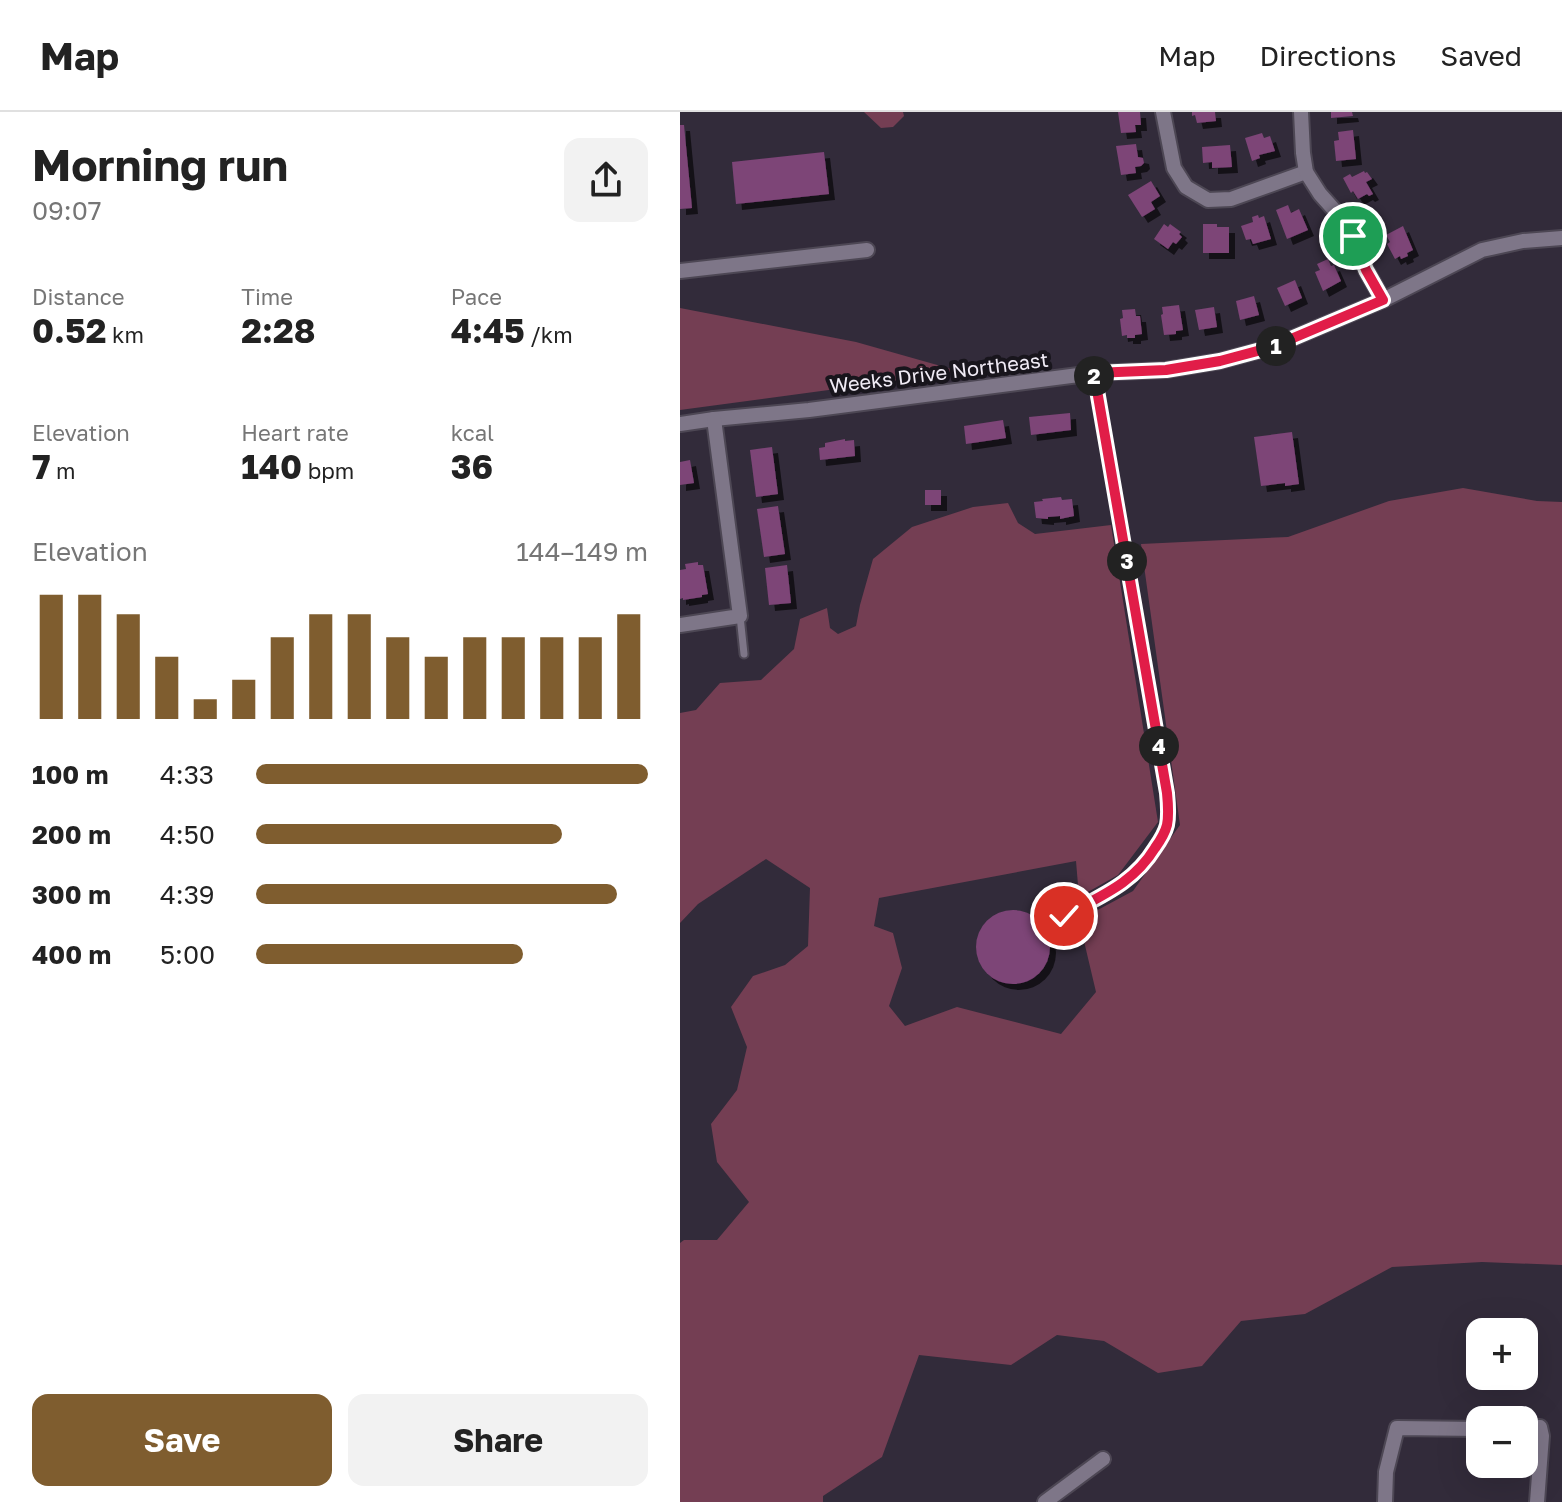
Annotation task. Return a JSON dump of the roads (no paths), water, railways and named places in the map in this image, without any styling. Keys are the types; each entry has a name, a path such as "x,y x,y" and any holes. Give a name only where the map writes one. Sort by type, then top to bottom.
{"street":[{"path":"1163,112 1174,168 1186,187 1208,200 1231,199 1306,172"},
{"path":"1301,112 1306,172 1320,194 1345,222 1383,300"},
{"name":"Weeks Drive Northeast","path":"680,424 1094,373 1166,370 1220,361 1272,347 1383,300 1482,250 1523,241 1562,238"},
{"path":"680,271 867,250"},
{"path":"680,625 740,616 714,419"},
{"path":"1537,1502 1542,1436 1538,1427"},
{"path":"1385,1502 1386,1472 1397,1428 1466,1429"},
{"path":"1045,1502 1103,1459"}],"lane":[{"path":"1064,916 1137,872 1163,835 1168,809 1094,373"},
{"path":"740,616 744,654"}]}
